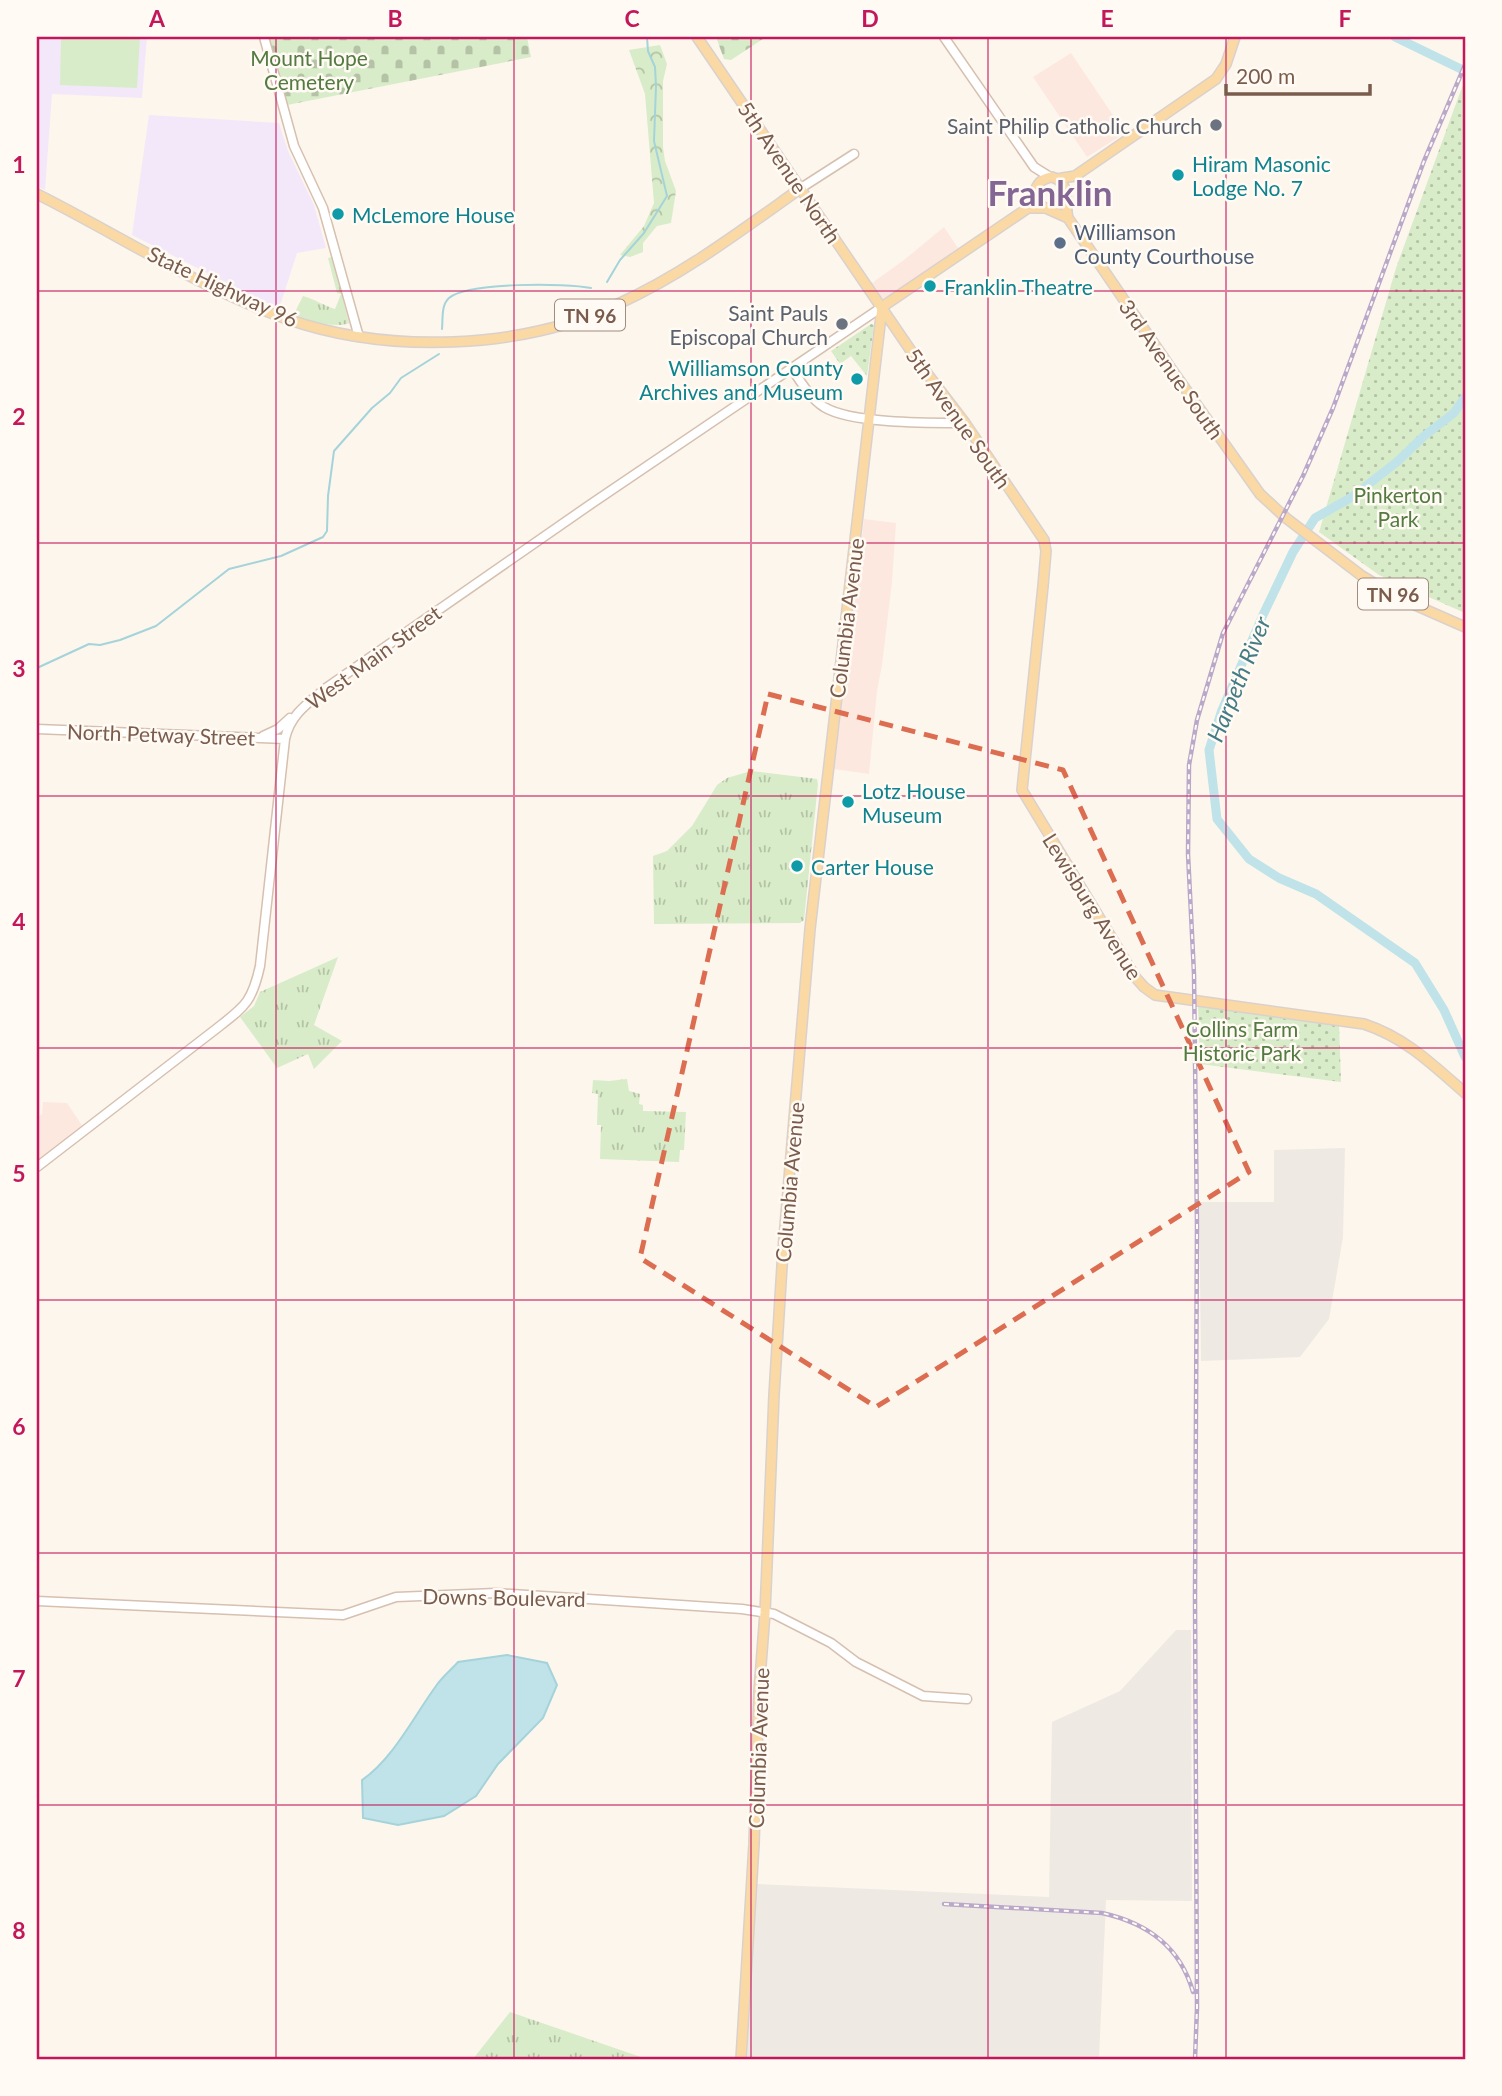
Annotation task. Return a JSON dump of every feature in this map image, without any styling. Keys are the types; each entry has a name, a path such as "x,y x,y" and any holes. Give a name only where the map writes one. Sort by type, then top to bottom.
{"main road":[{"path":"264,37 293,146 323,208 359,337"},
{"name":"5th Avenue North","path":"697,37 882,307"},
{"path":"944,37 1034,167 1054,178"},
{"path":"882,307 1028,208 1057,207 1075,176 1216,79 1226,65 1235,37"},
{"path":"801,188 854,154"},
{"path":"1034,167 1036,201 1068,218"},
{"path":"1028,208 1042,179 1075,176"},
{"name":"TN 96","path":"1054,178 1064,185 1065,195"},
{"name":"State Highway 96","path":"37,194 241,300 286,319 359,337 429,342 476,340 549,328 616,306 706,256 801,188"},
{"name":"3rd Avenue South","path":"1065,195 1068,218 1260,494 1284,517 1362,576 1399,598 1465,627"},
{"name":"West Main Street","path":"37,1167 240,1010 252,996 260,966 286,730 295,714 326,688 459,595 882,307"},
{"name":"Columbia Avenue","path":"741,2059 754,1844 774,1395 809,947 830,744 882,307"},
{"name":"5th Avenue South","path":"882,307 1037,528"},
{"path":"792,369 811,396 824,407 870,418 965,423"},
{"name":"Lewisburg Avenue","path":"1037,528 1044,540 1045,551 1022,790 1136,978 1154,995 1364,1024 1388,1032 1406,1043 1465,1093"},
{"path":"256,738 278,729 295,714"},
{"name":"North Petway Street","path":"37,729 285,739"},
{"name":"Downs Boulevard","path":"37,1601 343,1615 396,1597 496,1593 689,1605 765,1613 774,1614 831,1643 859,1663 923,1696 967,1699"}],"highlighted area":[{"path":"768,694 1063,770 1249,1172 876,1407 640,1258"}],"shaded area":[{"path":"37,37 147,37 142,98 52,94 45,190 37,186"},
{"path":"1071,53 1125,133 1087,157 1033,77"},
{"path":"149,115 279,123 288,151 314,205 326,248 297,253 279,309 132,235"},
{"path":"944,227 958,248 885,299 882,298 872,283"},
{"path":"864,519 896,523 892,582 869,774 834,769"},
{"path":"43,1102 67,1103 83,1127 37,1163 37,1118 42,1114"},
{"path":"1345,1148 1343,1237 1329,1319 1300,1357 1201,1361 1199,1202 1274,1202 1274,1150"},
{"path":"1176,1630 1191,1630 1192,1901 1106,1900 1099,2059 747,2059 756,1884 1049,1897 1052,1722 1120,1691"}],"green space":[{"path":"61,37 140,37 137,88 60,85"},
{"name":"Mount Hope Cemetery","path":"265,37 527,37 531,57 287,105"},
{"path":"716,37 766,37 731,60 724,59"},
{"path":"660,45 667,64 663,81 663,147 676,191 671,223 657,226 643,243 643,252 630,257 620,255 644,226 654,203 645,94 629,50"},
{"name":"Pinkerton Park","path":"1465,79 1465,613 1379,575 1319,532 1396,268"},
{"path":"332,257 349,323 344,325 322,323 294,314 303,296 335,309 341,294 337,293 328,258"},
{"path":"871,324 874,325 867,376 851,356 840,364 831,351"},
{"path":"751,771 817,779 804,920 800,923 654,924 653,856 667,851 692,826 717,785 727,778"},
{"path":"338,957 314,1025 342,1041 314,1069 308,1054 277,1068 240,1017 254,1006 260,992"},
{"name":"Collins Farm Historic Park","path":"1198,1005 1339,1024 1341,1082 1200,1064"},
{"path":"627,1079 629,1091 640,1094 639,1104 643,1105 643,1111 686,1112 684,1150 680,1150 679,1162 600,1159 601,1125 597,1125 598,1094 592,1093 593,1080"},
{"path":"510,2012 635,2055 647,2059 473,2059"}],"water":[{"path":"507,1655 547,1663 557,1685 543,1718 498,1764 476,1796 444,1816 398,1825 363,1818 362,1780 384,1761 441,1680 458,1662"}],"waterway":[{"path":"607,282 620,260 644,233 667,196 654,141 655,67 648,51 647,37"},
{"name":"Harpeth River","path":"1395,37 1465,71"},
{"path":"442,329 445,304 449,298 459,293 518,285 591,288"},
{"path":"37,668 89,644 100,645 120,640 156,626 229,569 281,556 323,537 327,531 334,451 401,378 439,354"},
{"name":"Harpeth River","path":"1465,397 1454,413 1398,461 1352,497 1315,518 1293,552 1263,615 1222,710 1209,750 1217,819 1249,859 1279,878 1316,894 1415,963 1444,1010 1465,1057"}],"railway":[{"path":"1195,2059 1197,1226 1194,974 1188,854 1189,765 1197,720 1223,633 1303,476 1333,408 1424,161 1465,65"},
{"path":"944,1904 1102,1913 1118,1917 1160,1939 1180,1962 1193,1992"}],"place":[{"name":"Saint Philip Catholic Church","path":"1216,125"},
{"name":"Hiram Masonic Lodge No. 7","path":"1178,175"},
{"name":"McLemore House","path":"338,214"},
{"name":"Williamson County Courthouse","path":"1060,243"},
{"name":"Franklin Theatre","path":"930,286"},
{"name":"Saint Pauls Episcopal Church","path":"842,324"},
{"name":"Williamson County Archives and Museum","path":"857,379"},
{"name":"Lotz House Museum","path":"848,802"},
{"name":"Carter House","path":"797,866"}],"district":[{"name":"Franklin","path":"1050,192"}]}
